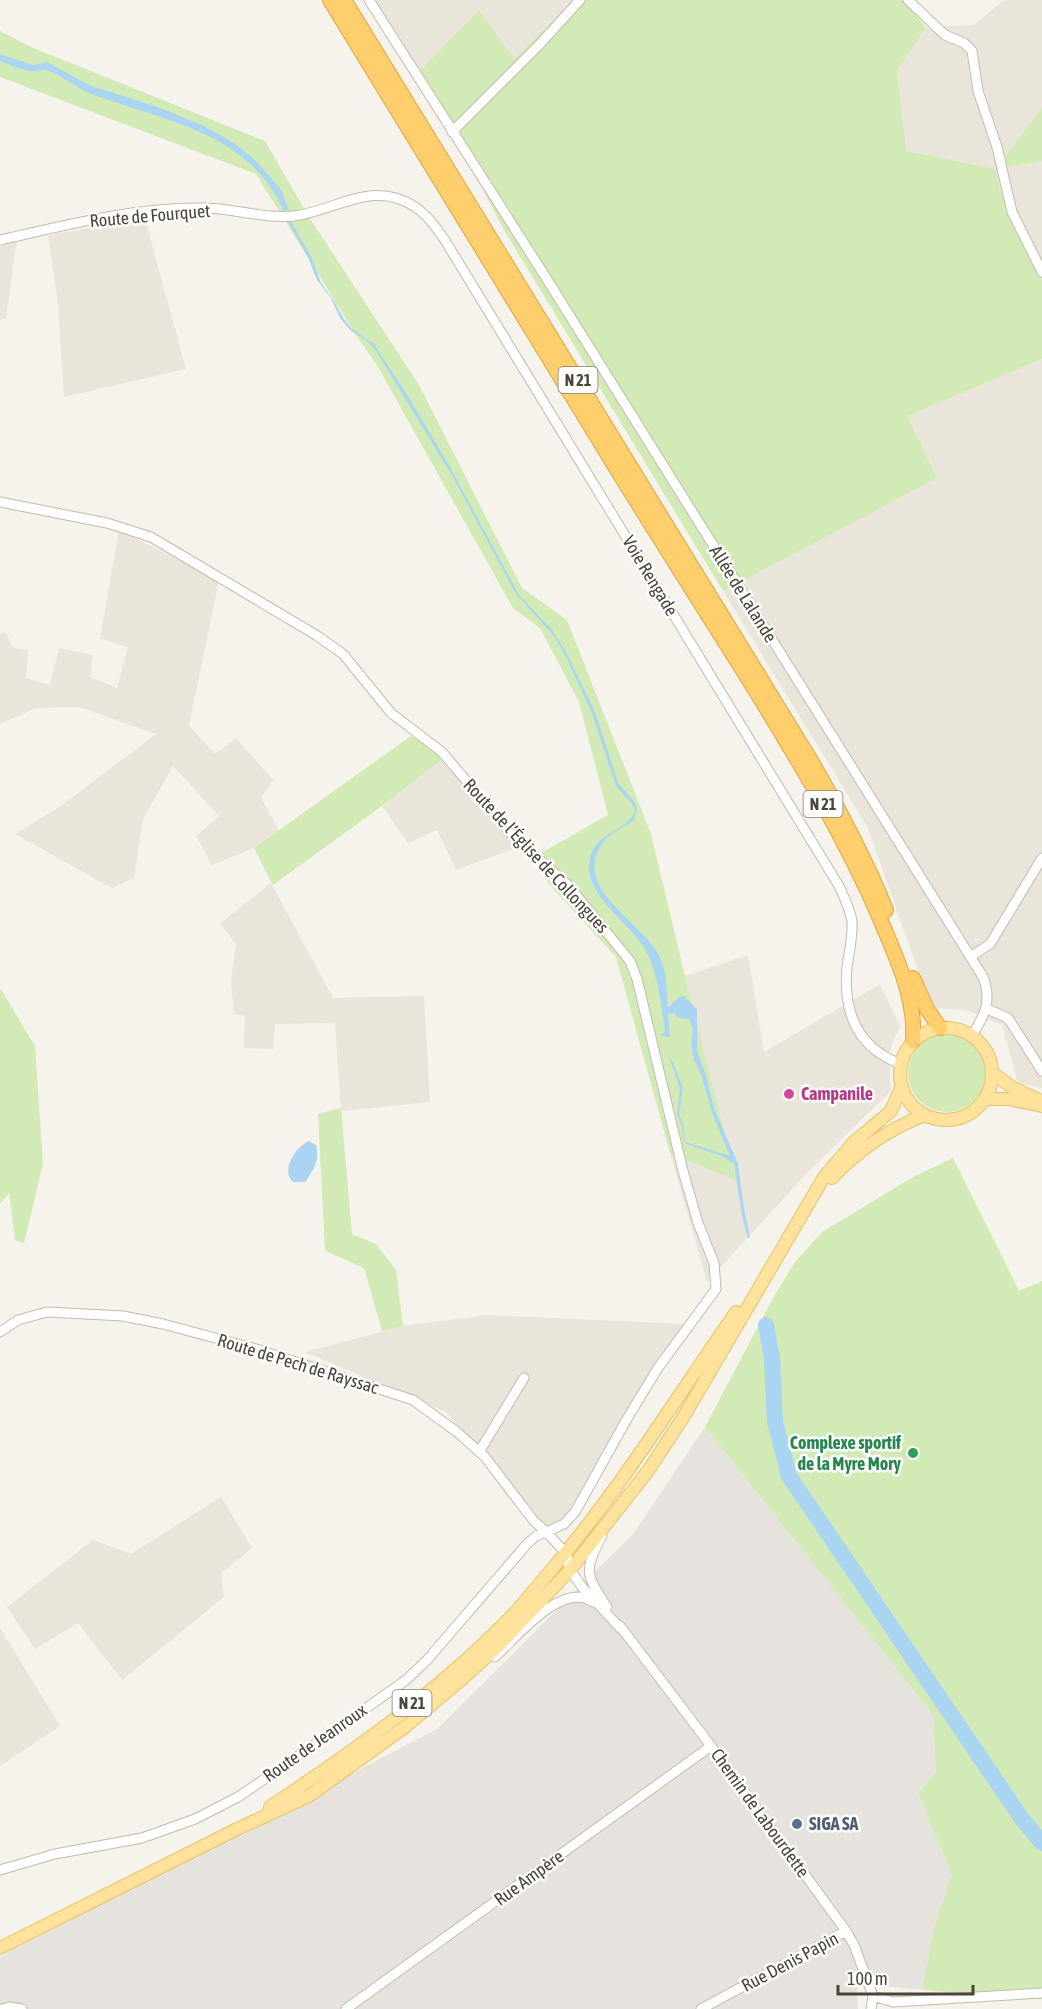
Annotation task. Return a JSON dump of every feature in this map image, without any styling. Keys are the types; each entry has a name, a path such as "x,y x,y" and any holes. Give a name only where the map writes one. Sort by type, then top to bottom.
{"highway":[{"name":"N 21","path":"330,0 574,402 690,585 822,801 856,865 901,969 915,1021 914,1041"},
{"name":"N 21","path":"344,0 832,796 867,866 920,996 940,1028"}],"main road":[{"path":"940,1028 962,1030 972,1035 986,1050 993,1073 991,1086 985,1099 967,1115 953,1119 939,1119 925,1115 907,1098 902,1086 901,1064 906,1052 914,1041 926,1032 940,1028"},
{"path":"993,1073 1040,1105"},
{"name":"N 21","path":"0,1948 237,1829 309,1796 405,1727 439,1700 498,1646 570,1570 648,1470 684,1416 775,1257 824,1177 854,1142 891,1111 902,1086"},
{"path":"985,1099 1009,1099 1040,1105"},
{"name":"N 21","path":"805,1208 845,1164 872,1143 903,1124 925,1115"},
{"name":"N 21","path":"237,1829 382,1728 476,1651 508,1620 566,1553 619,1484 775,1257"}],"street":[{"name":"Allée de Lalande","path":"369,0 543,273 970,957 987,987 987,1008"},
{"path":"452,132 539,45 580,0"},
{"path":"908,0 945,35 964,42 972,51 978,91 997,147 1012,212 1042,272"},
{"name":"Route de Fourquet","path":"0,240 106,216 204,208 284,217 312,212 371,195"},
{"name":"Voie Rengade","path":"371,195 395,198 410,203 428,218 446,242 839,886 852,919 846,983 847,1005 859,1033 866,1042 873,1049 901,1064"},
{"name":"Route de l’Église de Collongues","path":"0,502 107,523 152,537 316,635 343,654 391,713 442,752 513,836 568,885 630,961 637,979 683,1171 698,1223 714,1263 716,1289"},
{"path":"970,957 990,944 1042,858"},
{"path":"972,1035 987,1008 1008,1018 1042,1071"},
{"name":"Route de Jeanroux","path":"0,1870 55,1854 150,1835 195,1819 238,1797 406,1680 427,1660 527,1544 536,1536 564,1524 575,1512 658,1368 716,1289"},
{"name":"Route de Pech de Rayssac","path":"0,1332 18,1320 47,1312 99,1313 163,1324 256,1349 413,1400 458,1432 479,1452 533,1520 546,1532"},
{"path":"479,1452 524,1378"},
{"path":"614,1516 593,1553 589,1570 591,1583 622,1630"},
{"path":"546,1532 566,1553 570,1570 583,1588 622,1630"},
{"path":"439,1700 457,1690 542,1612 560,1600 581,1596 588,1599 622,1630"},
{"name":"Chemin de Labourdette","path":"622,1630 711,1746 846,1931 854,1945 873,1996 871,2009"},
{"name":"Rue Ampère","path":"346,2009 711,1746"},
{"name":"Rue Denis Papin","path":"701,2009 846,1931"},
{"path":"873,1996 893,2002 1042,1993"},
{"path":"2,2009 9,2007 22,2009"}],"shaded area":[{"path":"374,0 574,0 514,60 479,10 420,70"},
{"path":"1004,0 1042,0 1042,108 996,168 1042,161 1042,280 1006,211 995,169 905,151 897,71 926,27 974,25"},
{"path":"145,219 186,369 64,397 58,304 48,235"},
{"path":"17,238 6,318 0,320 0,239"},
{"path":"1042,359 1042,1088 1018,1083 1002,1025 966,1010 931,1008 868,828 723,591 744,577 937,478 908,416"},
{"path":"119,530 219,580 189,726 215,754 236,738 273,780 261,798 279,830 254,848 212,865 196,836 219,816 173,766 143,819 134,878 112,888 15,834 61,806 156,734 79,707 36,708 0,724 0,633 6,633 13,648 28,650 26,678 50,685 59,648 93,655 90,677 117,688 128,647 100,638"},
{"path":"445,757 518,847 456,870 437,830 408,843 382,806"},
{"path":"271,883 333,998 424,996 430,1102 341,1111 335,1023 275,1024 273,1049 244,1048 245,1016 234,1014 231,980 236,944 220,924"},
{"path":"748,955 764,1052 880,984 900,1026 889,1052 891,1091 808,1172 707,1282 670,1153 737,1180 685,976"},
{"path":"488,1315 687,1324 553,1535 446,1412 305,1352 403,1326"},
{"path":"705,1427 933,1715 936,1772 918,1793 952,1875 934,1927 922,1990 857,1983 858,2009 0,2009 0,1957 437,1729 633,1534"},
{"path":"221,1497 252,1548 221,1573 224,1597 122,1680 78,1623 35,1649 7,1607 93,1540 131,1554"},
{"path":"0,1628 60,1726 0,1766"}],"green space":[{"path":"574,0 902,0 926,27 897,71 906,151 995,169 1006,211 1042,280 1042,359 908,416 937,478 723,591 504,230 420,70 479,10 514,59"},
{"path":"0,31 31,47 265,141 309,217 419,385 522,588 567,620 651,834 737,1181 670,1153 616,957 548,883 541,853 608,815 579,702 540,628 513,608 378,367 256,174 0,77"},
{"path":"1042,108 1042,161 995,169"},
{"path":"411,736 445,757 273,885 254,848"},
{"path":"0,988 35,1046 43,1164 24,1243 15,1240 9,1193 0,1204"},
{"path":"947,1034 962,1037 975,1045 983,1058 986,1073 983,1088 975,1101 962,1109 947,1112 932,1109 919,1101 911,1088 908,1073 911,1058 919,1045 932,1037"},
{"path":"341,1108 352,1234 376,1244 396,1270 403,1326 382,1331 364,1268 325,1251 318,1114"},
{"name":"Complexe sportif de la Myre Mory","path":"953,1158 1019,1291 1042,1281 1042,1999 922,1990 934,1927 952,1875 918,1793 936,1772 933,1715 705,1427 773,1298 795,1262 822,1232 913,1177"}],"water":[{"path":"0,54 33,65 47,62 89,85 163,109 204,126 234,143 255,160 280,188 289,210 283,210 268,183 248,162 225,145 173,121 89,93 49,71 27,70 7,64 0,61"},
{"path":"287,220 290,220 311,256 321,283 334,301 344,319 352,329 374,344 411,401 451,469 519,595 552,630 565,650 595,712 618,783 634,801 637,809 634,820 607,838 596,855 595,871 600,886 610,900 657,952 665,972 667,1006 684,996 697,1009 697,1051 714,1108 738,1164 750,1238 748,1238 742,1216 734,1164 724,1157 684,1143 682,1127 677,1114 680,1089 669,1060 672,1060 683,1088 679,1114 683,1124 685,1142 730,1156 694,1060 691,1041 693,1030 689,1019 678,1018 674,1013 668,1014 670,1037 660,1035 665,1032 659,991 646,951 602,900 590,877 589,864 597,844 627,823 635,810 616,786 592,713 555,637 516,594 454,479 375,349 350,330 340,318 331,298 317,280 308,257"},
{"path":"309,1141 316,1145 315,1165 305,1182 293,1182 288,1172 291,1159 299,1148"}],"waterway":[{"path":"766,1325 772,1358 775,1422 789,1476 1022,1819 1042,1843"}],"place":[{"name":"Campanile","path":"789,1094"},
{"name":"Complexe sportif de la Myre Mory","path":"913,1453"},
{"name":"SIGA SA","path":"797,1824"}]}
